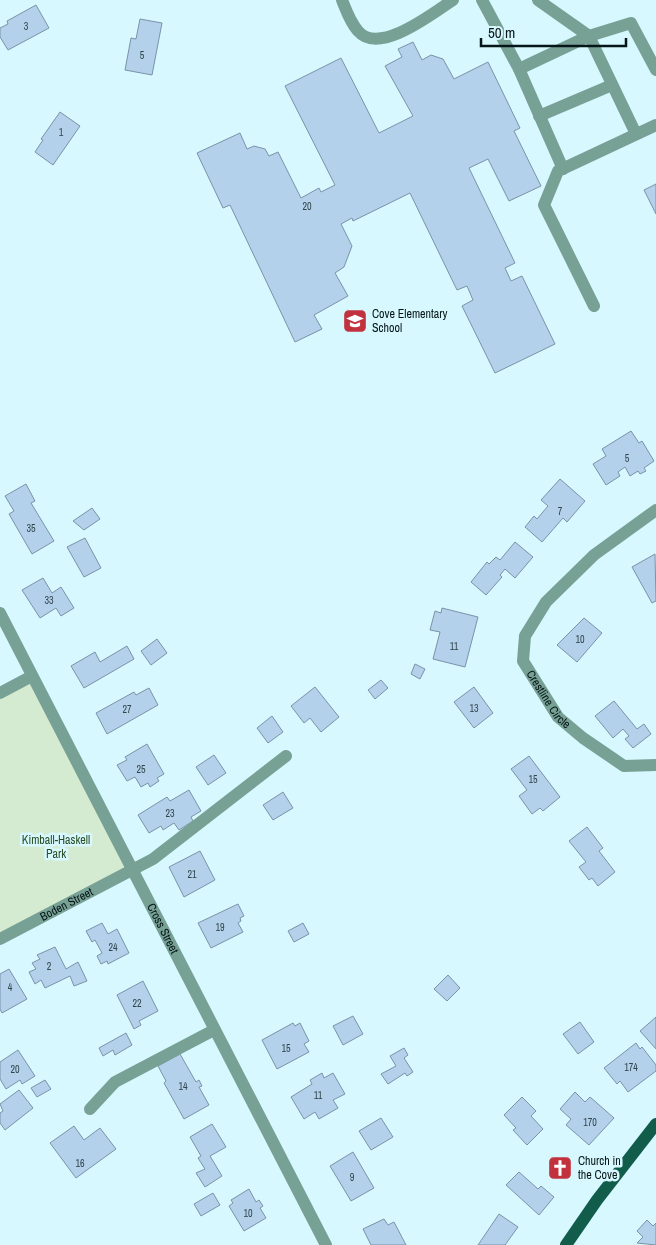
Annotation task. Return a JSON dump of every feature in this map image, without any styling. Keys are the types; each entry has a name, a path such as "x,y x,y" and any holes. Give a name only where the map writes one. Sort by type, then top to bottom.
{"main road":[{"path":"566,1245 597,1200 654,1133"}],"street":[{"path":"342,0 359,32 371,38 387,39 453,0"},
{"path":"482,0 518,70 563,169"},
{"path":"538,0 589,36 636,134"},
{"path":"518,70 589,36 631,23 656,70"},
{"path":"539,116 612,85"},
{"path":"594,306 544,205 558,171 656,125"},
{"name":"Crestline Circle","path":"656,510 594,555 546,602 525,636 523,661 558,717 583,738 624,766 656,765"},
{"name":"Cross Street","path":"0,613 326,1245"},
{"path":"0,693 32,676"},
{"name":"Boden Street","path":"0,939 153,859 286,756"},
{"path":"90,1109 115,1082 214,1030"}],"green space":[{"name":"Kimball-Haskell Park","path":"32,676 132,870 0,944 0,692"}],"building":[{"path":"36,5 49,28 8,50 0,37 0,28 8,24 7,21"},
{"path":"140,19 162,23 152,75 125,70 131,38 136,39"},
{"path":"413,42 422,60 431,55 443,59 454,79 488,62 520,128 514,131 541,186 509,201 488,159 469,168 515,263 505,268 511,281 522,276 555,344 495,373 462,306 473,300 467,286 457,290 410,193 353,221 352,218 341,224 352,246 344,267 335,273 348,296 314,315 322,329 295,342 230,205 223,208 197,153 240,133 247,149 254,146 265,149 269,156 278,152 301,198 319,188 321,192 335,185 285,86 341,58 379,133 413,116 385,66 402,57 398,49"},
{"path":"60,112 80,126 53,165 35,152 43,140 41,139"},
{"path":"656,184 656,214 644,190"},
{"path":"631,431 639,443 642,441 654,461 644,468 646,471 640,474 638,471 630,476 625,467 618,472 620,476 606,485 593,464 606,456 602,449"},
{"path":"560,479 585,501 567,522 563,518 542,542 525,527 534,516 537,519 548,506 541,500"},
{"path":"26,484 35,501 31,503 54,541 32,554 9,514 14,511 5,496"},
{"path":"92,508 100,519 84,530 73,521"},
{"path":"85,538 101,568 84,577 67,547"},
{"path":"515,542 533,557 515,578 505,569 500,575 502,577 486,595 471,582 487,562 489,564 496,557 500,560"},
{"path":"655,554 656,601 652,603 632,567"},
{"path":"43,578 52,593 61,587 74,608 61,616 56,608 40,618 22,590"},
{"path":"442,608 478,617 465,667 433,659 440,632 430,630 435,611 441,613"},
{"path":"584,618 602,633 577,662 557,645"},
{"path":"157,639 167,653 151,665 141,651"},
{"path":"127,646 134,659 84,688 71,666 95,652 100,662"},
{"path":"415,664 425,669 420,679 411,674"},
{"path":"381,680 388,688 375,699 368,690"},
{"path":"315,687 339,717 321,732 310,718 304,723 291,706"},
{"path":"474,687 493,713 474,728 454,702"},
{"path":"149,688 158,705 107,734 96,713 134,692 136,695"},
{"path":"614,701 637,729 644,724 651,734 633,748 625,739 629,736 623,729 613,738 595,716"},
{"path":"272,716 283,732 268,743 257,728"},
{"path":"147,744 164,774 157,778 159,781 150,787 148,783 141,787 135,777 127,781 117,765 127,760 125,757"},
{"path":"214,755 226,773 208,785 196,767"},
{"path":"529,756 560,797 543,811 540,808 532,814 519,796 527,790 511,769"},
{"path":"189,790 201,811 191,817 193,821 179,830 174,823 163,830 161,826 149,833 138,815 167,797 170,801"},
{"path":"283,792 293,808 273,820 263,805"},
{"path":"587,827 603,848 599,851 615,872 598,886 592,878 589,880 579,867 586,862 569,841"},
{"path":"200,851 215,880 184,897 169,867"},
{"path":"238,904 244,916 240,918 241,921 238,923 243,932 211,948 198,923"},
{"path":"102,923 108,934 117,929 129,953 108,964 107,961 101,964 97,956 102,953 95,940 92,942 86,931"},
{"path":"303,923 309,934 294,942 288,931"},
{"path":"55,947 66,969 78,962 87,981 74,986 70,976 45,988 41,980 35,984 29,972 36,969 32,963 40,959 37,955"},
{"path":"9,969 27,999 2,1013 0,1009 0,974"},
{"path":"448,975 460,988 447,1001 434,989"},
{"path":"143,981 158,1011 139,1021 141,1025 134,1029 117,995"},
{"path":"353,1016 363,1034 343,1045 333,1026"},
{"path":"656,1017 656,1049 640,1031"},
{"path":"580,1022 594,1042 578,1054 563,1034"},
{"path":"293,1023 295,1026 300,1023 309,1041 304,1044 309,1052 277,1069 262,1040"},
{"path":"126,1033 132,1045 115,1055 113,1050 103,1056 99,1048"},
{"path":"636,1043 640,1049 642,1047 656,1065 656,1071 628,1092 620,1081 617,1084 604,1068"},
{"path":"404,1048 408,1055 404,1058 413,1072 407,1076 405,1073 388,1084 381,1074 396,1066 390,1056"},
{"path":"18,1050 35,1076 22,1084 20,1080 6,1089 0,1079 0,1062"},
{"path":"180,1054 196,1082 199,1080 202,1086 199,1087 209,1105 184,1119 164,1083 166,1081 158,1066"},
{"path":"322,1073 324,1078 333,1073 345,1094 333,1100 338,1108 319,1119 315,1112 304,1119 291,1097 312,1084 310,1080"},
{"path":"45,1080 51,1089 37,1097 31,1088"},
{"path":"19,1090 33,1108 5,1130 0,1123 0,1113 3,1111 0,1104"},
{"path":"575,1092 585,1102 590,1097 614,1118 589,1145 566,1125 571,1119 560,1109"},
{"path":"522,1097 536,1111 531,1116 543,1129 527,1145 513,1130 516,1128 504,1115"},
{"path":"381,1118 393,1137 371,1150 359,1131"},
{"path":"212,1124 226,1147 210,1156 222,1176 205,1187 196,1173 205,1169 198,1158 201,1156 190,1137"},
{"path":"74,1126 84,1140 100,1128 116,1149 76,1178 50,1143"},
{"path":"353,1152 374,1188 351,1201 330,1166"},
{"path":"519,1172 538,1189 541,1186 554,1197 539,1215 506,1185"},
{"path":"249,1189 256,1202 259,1200 263,1206 260,1208 266,1218 244,1231 229,1206 233,1203 231,1200"},
{"path":"213,1193 220,1205 201,1216 194,1204"},
{"path":"499,1214 518,1227 505,1245 478,1245"},
{"path":"384,1219 388,1225 394,1222 406,1245 371,1245 363,1229"},
{"path":"647,1220 653,1226 656,1223 656,1245 637,1243 643,1237 637,1231"}],"place":[{"name":"Cove Elementary School","path":"355,321"},
{"name":"Church in the Cove","path":"560,1168"}]}
